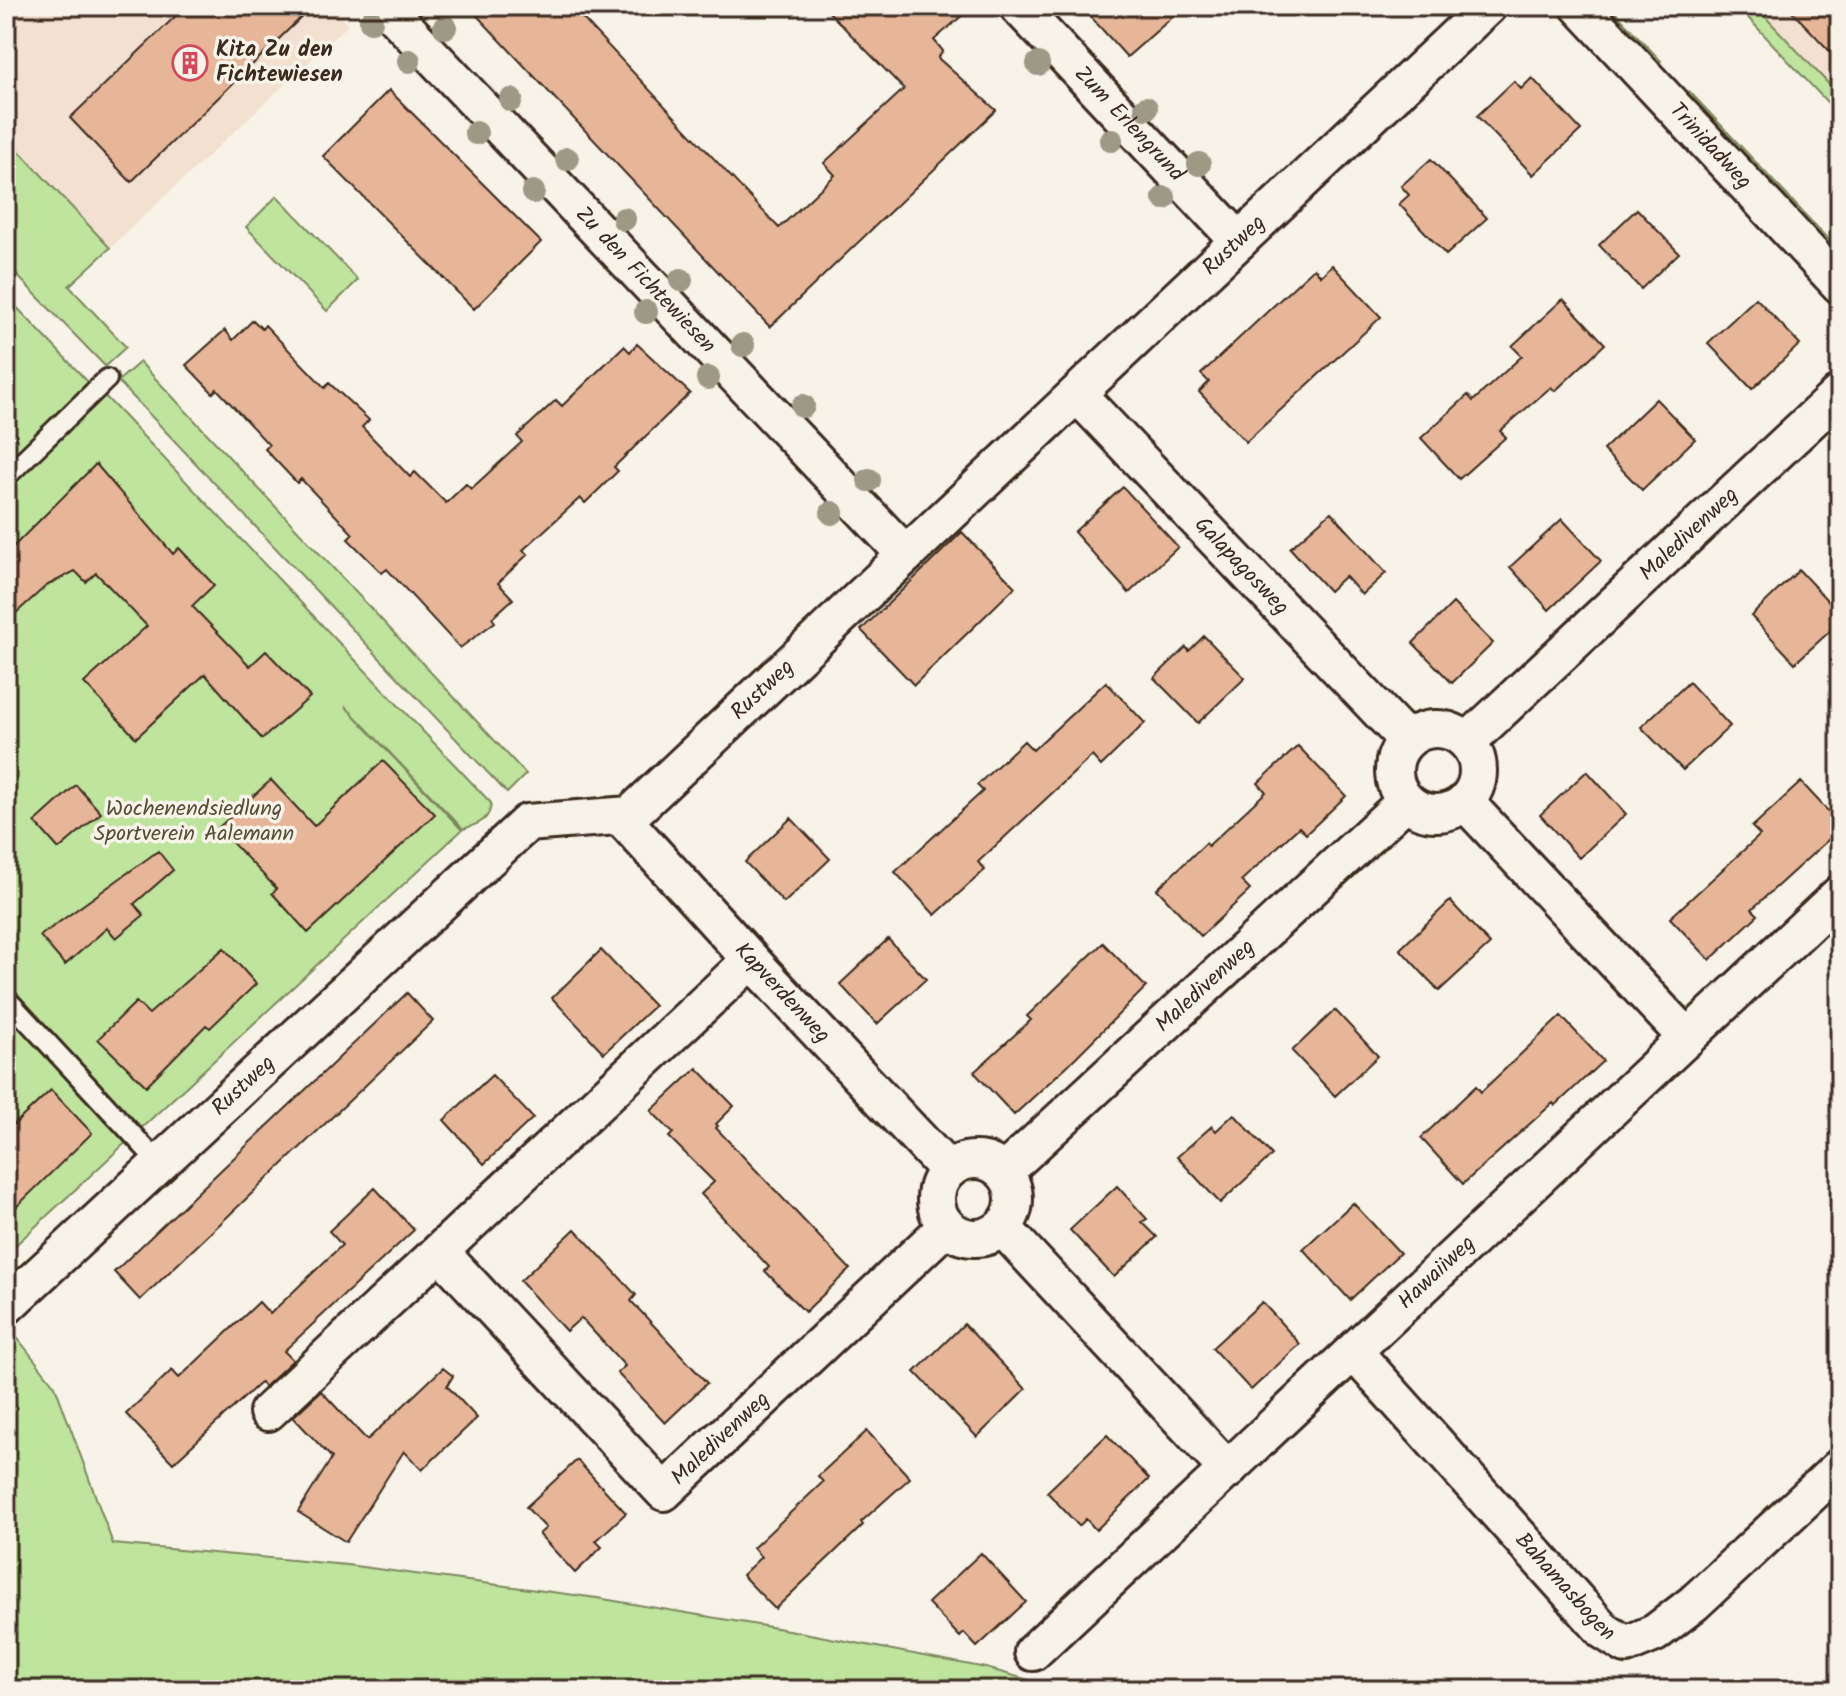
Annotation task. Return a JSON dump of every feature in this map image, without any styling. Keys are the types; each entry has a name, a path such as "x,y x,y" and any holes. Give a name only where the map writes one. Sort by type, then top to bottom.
{"street":[{"name":"Zu den Fichtewiesen","path":"385,6 906,555"},
{"name":"Zum Erlengrund","path":"1018,6 1239,241"},
{"name":"Rustweg","path":"6,1306 527,823 630,815 1488,6"},
{"name":"Trinidadweg","path":"1579,6 1840,285"},
{"name":"Maledivenweg","path":"1467,742 1840,393"},
{"name":"Galapagosweg","path":"1077,394 1407,740"},
{"path":"1437,729 1453,733 1467,742 1475,756 1478,772 1474,788 1465,802 1435,814 1419,810 1406,801 1397,786 1394,770 1398,754 1407,740 1421,732 1437,729"},
{"name":"Maledivenweg","path":"1004,1172 1406,801"},
{"path":"1465,802 1687,1038"},
{"name":"Kapverdenweg","path":"620,816 948,1170"},
{"name":"Hawaiiweg","path":"1033,1652 1840,894"},
{"path":"268,1412 751,960"},
{"path":"976,1159 992,1162 1004,1172 1013,1185 1015,1200 1012,1215 1003,1228 989,1237 974,1239 958,1235 946,1227 938,1213 935,1197 939,1182 948,1170 961,1161 976,1159"},
{"name":"Maledivenweg","path":"440,1252 664,1492 946,1227"},
{"path":"1003,1228 1228,1470"},
{"name":"Bahamasbogen","path":"1354,1352 1604,1631 1626,1645 1655,1633 1694,1603 1840,1467"}],"lane":[{"path":"6,477 107,379"},
{"path":"6,998 160,1164"}],"shaded area":[{"path":"6,6 330,6 348,25 110,248 6,137"},
{"path":"1755,6 1840,6 1840,96"}],"green space":[{"path":"1601,6 1609,6 1661,61 1653,68"},
{"path":"1737,6 1755,6 1840,96 1840,116"},
{"path":"1689,91 1840,252 1840,268 1681,99"},
{"path":"6,137 110,248 69,286 126,347 105,366 6,264"},
{"path":"277,196 358,280 327,311 246,227"},
{"name":"Wochenendsiedlung Sportverein Aalemann","path":"6,296 88,382 64,406 74,418 102,393 491,803 486,818 463,829 345,706 462,830 6,1254"},
{"path":"140,362 526,774 507,793 118,381"},
{"path":"6,1319 55,1386 113,1544 347,1565 597,1598 794,1631 986,1668 1065,1690 6,1690"}],"building":[{"name":"Kita Zu den Fichtewiesen","path":"186,6 313,6 131,182 70,118"},
{"path":"468,6 571,6 779,228 835,175 824,163 904,89 823,6 973,6 934,40 943,51 938,58 996,110 770,327"},
{"path":"1081,6 1185,6 1127,57"},
{"path":"1787,6 1840,6 1840,62"},
{"path":"1532,78 1581,130 1533,175 1477,116 1514,81 1521,89"},
{"path":"389,90 541,242 474,309 323,156"},
{"path":"1431,159 1487,218 1446,255 1399,204 1409,195 1401,186"},
{"path":"1637,209 1679,253 1641,289 1599,245"},
{"path":"1332,265 1381,317 1246,442 1199,392 1209,382 1201,374 1314,268 1321,276"},
{"path":"1756,298 1800,344 1752,389 1708,343"},
{"path":"1563,299 1605,344 1555,391 1551,387 1500,431 1506,437 1459,479 1421,438 1468,395 1473,401 1522,356 1512,346"},
{"path":"253,320 262,329 265,325 325,388 329,383 369,420 362,427 410,477 415,472 446,503 466,484 471,489 522,442 517,436 556,400 562,406 624,346 630,352 637,344 690,393 614,467 618,471 585,503 580,498 523,550 528,554 498,583 513,599 492,618 495,622 460,648 387,569 382,573 348,539 353,534 301,479 297,483 265,449 269,445 217,389 213,393 186,365 225,330 233,340"},
{"path":"1656,399 1695,439 1642,490 1603,450"},
{"path":"96,464 173,554 179,548 214,585 192,606 250,666 266,651 310,697 262,739 205,674 136,738 84,683 147,626 96,573 86,582 75,571 46,586 6,622 6,554"},
{"path":"1123,487 1178,547 1129,593 1074,532"},
{"path":"1331,512 1386,573 1362,595 1345,576 1329,591 1290,548"},
{"path":"1562,519 1601,561 1549,610 1510,567"},
{"path":"962,532 1015,587 914,685 861,630"},
{"path":"1799,570 1840,614 1840,622 1795,663 1751,616"},
{"path":"1453,603 1493,643 1452,683 1413,643"},
{"path":"1204,636 1245,678 1198,723 1154,678 1186,647 1189,651"},
{"path":"1106,682 1145,723 1101,766 1092,756 978,862 985,870 935,915 895,872 983,791 977,785 1024,741 1033,750"},
{"path":"1689,682 1730,726 1683,770 1641,727"},
{"path":"1298,746 1346,796 1306,834 1299,827 1241,881 1250,890 1201,936 1157,889 1266,792 1258,783"},
{"path":"383,761 435,814 308,933 272,893 277,889 218,828 271,780 314,826"},
{"path":"1587,771 1626,814 1579,858 1540,815"},
{"path":"1801,782 1840,824 1840,829 1752,909 1758,915 1710,960 1670,918 1760,835 1752,827"},
{"path":"76,785 101,813 59,849 35,822"},
{"path":"791,818 830,859 784,903 745,862"},
{"path":"158,851 173,870 134,904 144,915 116,938 107,928 65,965 40,936"},
{"path":"1450,901 1490,944 1439,991 1400,949"},
{"path":"888,939 926,979 877,1024 840,984"},
{"path":"1103,943 1146,987 1014,1115 974,1072 1031,1020 1027,1016"},
{"path":"224,948 256,984 210,1028 206,1025 146,1086 98,1039 136,1002 149,1014"},
{"path":"601,950 654,1006 604,1053 552,998"},
{"path":"407,993 433,1021 140,1300 114,1272"},
{"path":"1335,1010 1378,1056 1335,1096 1292,1051"},
{"path":"1561,1016 1603,1061 1463,1184 1421,1138 1476,1086 1481,1092"},
{"path":"697,1068 734,1106 716,1124 716,1128 850,1269 805,1312 765,1271 769,1267 701,1194 714,1182 669,1137 673,1133 651,1111"},
{"path":"492,1075 533,1118 484,1164 444,1120"},
{"path":"51,1090 92,1133 6,1217 6,1132"},
{"path":"1234,1114 1272,1155 1220,1203 1177,1157 1212,1126 1216,1131"},
{"path":"1117,1186 1147,1219 1142,1222 1157,1237 1114,1277 1070,1230"},
{"path":"375,1188 414,1230 284,1351 293,1360 264,1387 261,1382 173,1463 126,1414 172,1370 179,1378 259,1302 270,1314 342,1245 329,1231"},
{"path":"1353,1203 1400,1253 1350,1300 1303,1249"},
{"path":"575,1229 636,1295 631,1301 707,1383 665,1423 617,1373 625,1366 581,1318 566,1331 520,1281"},
{"path":"1262,1302 1300,1344 1251,1390 1212,1348"},
{"path":"964,1324 1026,1389 977,1437 915,1372"},
{"path":"443,1368 453,1376 447,1386 477,1418 422,1470 404,1451 346,1542 298,1512 332,1458 293,1417 321,1391 367,1440"},
{"path":"867,1431 910,1478 861,1522 863,1525 775,1609 742,1575 761,1557 753,1548 823,1482 818,1476"},
{"path":"1107,1435 1149,1479 1096,1530 1086,1519 1079,1526 1047,1492"},
{"path":"577,1460 626,1513 596,1541 602,1547 575,1573 539,1534 546,1528 526,1507"},
{"path":"981,1553 1026,1602 977,1647 964,1633 960,1637 928,1603"}],"place":[{"name":"Kita Zu den Fichtewiesen","path":"190,63"}]}
